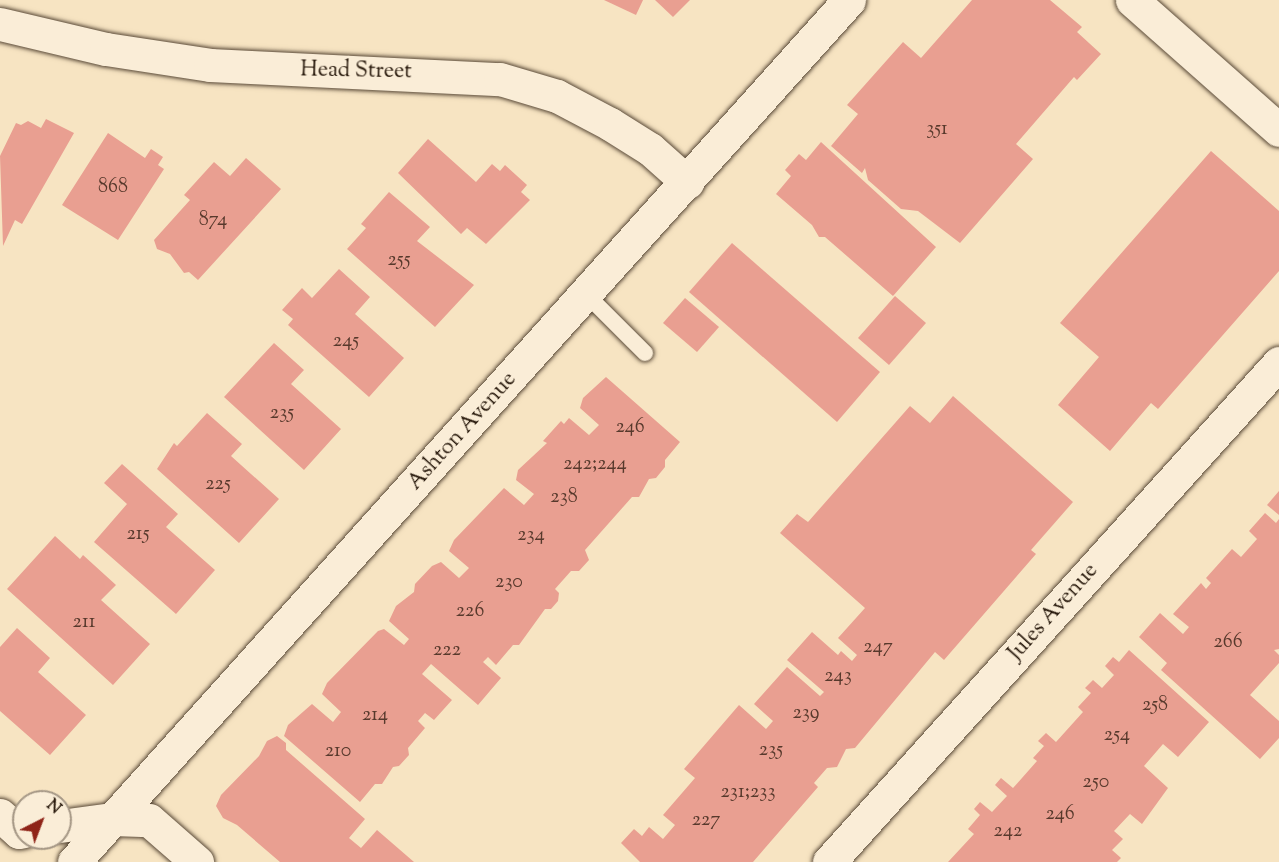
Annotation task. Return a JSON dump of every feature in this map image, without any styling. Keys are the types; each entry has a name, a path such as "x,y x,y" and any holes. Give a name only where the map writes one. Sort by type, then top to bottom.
{"street":[{"name":"Ashton Avenue","path":"74,862 849,0"},
{"path":"1137,2 1279,130"},
{"name":"Head Street","path":"0,24 106,49 210,65 500,78 557,96 610,124 650,149 687,182"},
{"name":"Jules Avenue","path":"829,862 1279,363"},
{"path":"0,815 12,826"},
{"path":"72,824 112,819 149,820 197,862"}],"lane":[{"path":"586,295 645,353"}],"building":[{"path":"604,0 643,0 636,15"},
{"path":"655,0 690,0 673,17"},
{"path":"972,0 1050,0 1082,27 1077,32 1101,54 1077,80 1074,77 1016,144 1033,159 960,243 918,211 901,209 868,180 865,168 862,173 831,146 858,114 847,105 903,42 921,58"},
{"path":"46,119 74,133 22,224 15,220 3,246 0,156 16,123 21,125 28,121 41,128"},
{"path":"108,133 145,158 151,149 163,157 158,165 164,169 118,240 62,205"},
{"path":"428,139 476,182 492,164 500,171 505,165 527,185 521,192 530,200 486,244 467,228 461,234 398,173"},
{"path":"821,142 936,247 893,296 825,237 819,237 812,225 776,194 791,176 785,170 799,154 806,160"},
{"path":"1211,151 1279,211 1279,271 1158,409 1151,403 1110,451 1058,405 1099,357 1060,323"},
{"path":"246,158 281,189 198,280 189,272 184,273 170,254 157,249 154,240 190,200 184,195 214,162 230,176"},
{"path":"389,192 430,227 417,241 474,285 435,327 347,249 366,228 361,224"},
{"path":"732,243 880,372 837,422 689,292"},
{"path":"339,269 370,297 355,314 404,358 369,397 288,325 293,319 282,310 302,288 312,298"},
{"path":"895,296 926,323 889,365 858,338"},
{"path":"685,298 719,327 697,352 663,323"},
{"path":"274,343 304,370 291,384 341,429 304,470 224,397"},
{"path":"606,377 680,442 665,460 665,467 656,478 649,479 639,497 632,497 585,550 589,560 579,571 571,571 555,589 559,593 558,601 551,609 545,609 519,645 513,645 496,665 488,657 483,662 501,678 478,705 431,664 422,674 452,700 434,720 425,713 418,721 425,728 408,748 409,755 399,766 393,767 382,784 375,784 360,802 284,736 288,725 312,704 333,722 341,712 322,694 327,683 378,631 384,629 404,645 409,639 389,621 396,606 414,592 415,584 432,566 441,562 459,578 469,568 449,551 454,540 504,488 524,505 534,494 516,480 518,470 547,443 543,441 561,421 564,424 569,418 589,435 599,425 580,408 583,398"},
{"path":"953,396 1073,502 1031,550 1036,554 944,660 935,652 855,748 846,749 837,767 827,768 814,783 818,787 753,862 640,862 621,843 634,829 642,836 649,827 663,839 675,825 663,815 695,778 684,769 739,705 766,729 773,721 754,704 787,667 820,696 824,692 787,660 812,632 838,655 841,651 852,661 857,655 838,638 865,608 780,533 797,514 808,522 910,406 930,423"},
{"path":"207,413 242,444 231,456 279,499 239,543 157,469 174,443 177,446"},
{"path":"122,464 178,514 166,527 215,570 176,614 94,542 127,504 104,483"},
{"path":"1279,491 1279,515 1267,505"},
{"path":"1265,513 1276,523 1279,519 1279,649 1274,650 1279,655 1279,663 1250,695 1279,721 1279,738 1260,759 1161,670 1167,663 1139,637 1160,613 1183,634 1189,627 1173,614 1201,583 1206,589 1211,583 1206,578 1232,549 1241,557 1257,539 1249,531"},
{"path":"55,536 80,559 83,555 116,585 101,600 150,644 113,685 7,589"},
{"path":"17,628 50,658 38,672 86,715 50,755 0,711 0,647"},
{"path":"1129,650 1209,722 1178,757 1163,744 1144,766 1168,788 1142,824 1130,814 1114,831 1123,839 1112,850 1121,858 1117,862 948,862 974,834 968,829 980,815 974,809 980,802 992,812 1007,796 995,785 1001,778 1013,788 1037,761 1033,758 1044,746 1038,741 1046,733 1056,742 1083,712 1078,707 1091,693 1085,688 1093,680 1102,688 1114,675 1105,666 1113,657 1119,662"},
{"path":"277,736 286,743 286,750 365,819 349,838 361,848 377,830 414,862 280,862 237,825 223,818 216,806 221,795 259,756 267,741"}]}
